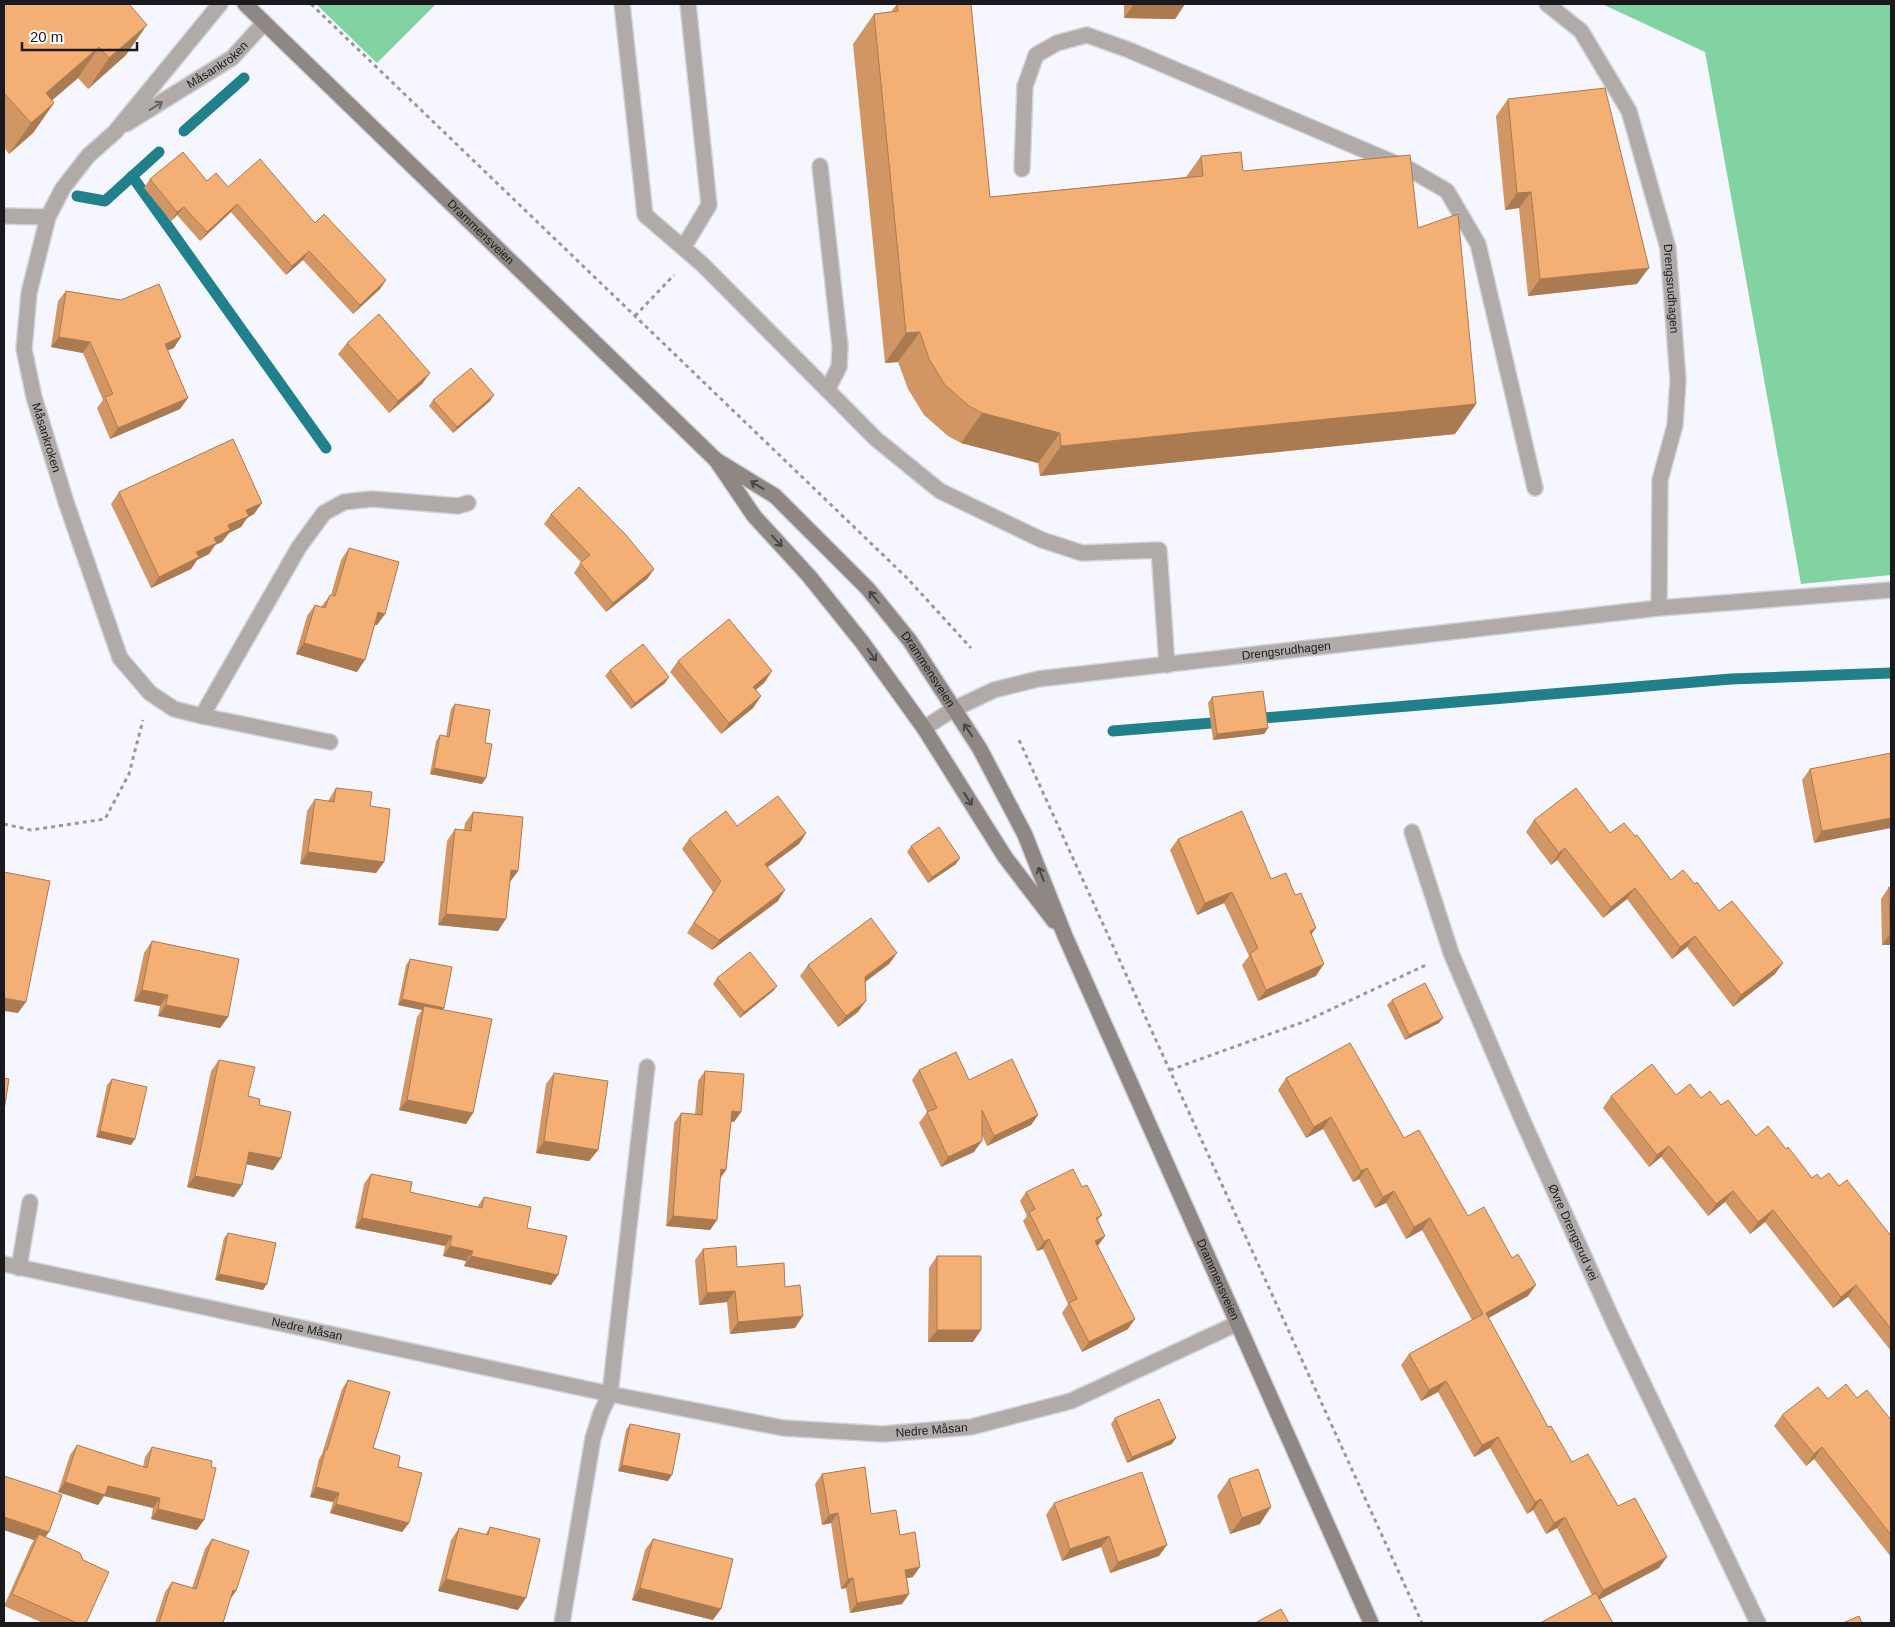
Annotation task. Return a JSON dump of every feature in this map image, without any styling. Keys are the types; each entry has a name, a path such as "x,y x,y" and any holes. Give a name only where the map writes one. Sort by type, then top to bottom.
{"main road":[{"name":"Drammensveien","path":"245,4 716,460 754,516 815,583 862,642 924,728 1005,857 1065,936"},
{"name":"Drammensveien","path":"716,460 775,496 868,588 910,641 980,749 1025,835 1065,936 1122,1061 1236,1324 1371,1623"}],"street":[{"name":"Måsankroken","path":"220,4 114,132 88,156 68,181 48,217 29,293 24,349 34,397 66,502 120,658 150,693 174,709 330,742"},
{"path":"622,4 645,215 688,252 876,439 940,491 1042,540 1082,553 1159,550 1167,665"},
{"path":"688,4 709,205 688,252"},
{"name":"Drengsrudhagen","path":"1547,4 1580,30 1629,111 1668,248 1678,380 1675,425 1660,480 1659,608"},
{"name":"Måsankroken","path":"114,132 232,58 264,23"},
{"path":"1022,168 1025,86 1036,55 1057,43 1087,35 1129,50 1411,170 1447,192 1478,244 1535,488"},
{"path":"820,166 840,346 839,367 827,390"},
{"path":"4,216 48,217"},
{"path":"202,716 299,547 324,513 344,502 372,499 458,506 468,503"},
{"name":"Drengsrudhagen","path":"924,728 954,709 994,690 1038,679 1659,608 1891,590"},
{"name":"Øvre Drengsrud vei","path":"1412,832 1451,953 1614,1323 1758,1623"},
{"path":"562,1623 593,1438 601,1413 610,1394 647,1067"},
{"path":"19,1268 30,1202"},
{"name":"Nedre Måsan","path":"4,1264 610,1394 783,1428 883,1434 971,1427 1071,1402 1236,1324"}],"path":[{"path":"312,4 907,578 970,648"},
{"path":"634,316 688,252"},
{"path":"4,824 31,830 105,819 129,774 150,693"},
{"path":"1019,740 1422,1623"},
{"path":"1170,1070 1306,1021 1451,953"}],"green space":[{"path":"316,4 436,4 377,63"},
{"path":"1602,4 1891,4 1891,575 1801,584 1705,52"}],"building":[{"path":"4,4 129,4 147,25 109,58 99,47 46,93 54,103 31,123 4,93"},
{"path":"897,4 971,4 990,197 1203,176 1201,156 1241,152 1243,171 1410,155 1418,228 1458,214 1476,404 1061,446 1060,433 982,413 969,406 945,385 929,359 920,332 906,333 874,14 898,11"},
{"path":"1605,88 1649,268 1540,279 1531,192 1517,193 1508,99"},
{"path":"183,152 207,181 216,173 228,187 260,159 315,223 324,214 386,280 360,305 309,251 292,266 237,204 207,232 184,207 177,212 150,179"},
{"path":"159,284 181,337 165,344 188,398 118,428 105,397 113,394 90,342 59,337 66,291 121,300"},
{"path":"379,314 430,373 398,401 347,343"},
{"path":"471,368 494,395 457,427 433,400"},
{"path":"233,439 262,503 246,510 249,516 228,525 230,530 214,538 217,543 196,552 199,557 159,577 119,492"},
{"path":"579,487 626,535 654,569 613,603 580,563 590,555 551,514"},
{"path":"349,548 399,562 385,614 378,612 365,660 304,643 315,605 325,608 330,595 335,596"},
{"path":"729,619 772,671 753,687 761,696 729,723 678,661"},
{"path":"643,644 669,677 635,703 610,670"},
{"path":"1263,691 1268,728 1217,734 1212,697"},
{"path":"455,704 490,710 485,743 492,744 486,778 434,768 440,735 449,737"},
{"path":"1891,753 1891,818 1822,831 1810,769"},
{"path":"336,788 372,792 370,806 390,809 384,862 308,852 315,799 334,802"},
{"path":"1576,788 1610,833 1624,823 1635,836 1637,835 1671,880 1683,870 1695,884 1697,882 1719,911 1732,901 1783,963 1741,995 1695,936 1680,947 1635,888 1611,907 1565,848 1559,853 1534,820"},
{"path":"778,796 806,833 765,864 785,890 719,940 694,923 721,881 689,839 726,811 737,826"},
{"path":"1242,811 1271,879 1286,873 1295,895 1301,893 1316,928 1310,931 1324,964 1266,990 1250,954 1258,948 1232,892 1205,903 1178,839"},
{"path":"473,812 523,817 518,871 511,870 506,919 446,914 455,829 471,831"},
{"path":"939,827 960,858 932,877 911,846"},
{"path":"4,872 50,881 26,1002 4,998"},
{"path":"1889,887 1891,887 1891,934 1890,934"},
{"path":"871,918 897,953 865,977 866,1001 846,1016 808,965"},
{"path":"152,941 239,959 228,1017 166,1005 168,995 142,990"},
{"path":"750,952 777,986 744,1012 717,978"},
{"path":"410,959 452,967 444,1008 402,999"},
{"path":"1425,983 1443,1018 1409,1035 1392,1000"},
{"path":"424,1006 492,1019 473,1113 407,1100"},
{"path":"1350,1043 1404,1138 1419,1130 1468,1216 1484,1207 1512,1258 1518,1254 1536,1285 1486,1313 1548,1427 1551,1426 1572,1462 1588,1454 1618,1506 1635,1498 1667,1557 1603,1590 1565,1517 1554,1523 1541,1499 1535,1502 1498,1437 1482,1445 1446,1381 1429,1390 1409,1354 1483,1314 1430,1218 1414,1227 1394,1191 1383,1197 1367,1168 1361,1171 1331,1117 1314,1127 1286,1078"},
{"path":"956,1052 969,1080 1012,1059 1038,1115 994,1136 982,1110 982,1141 948,1157 927,1112 937,1108 919,1070"},
{"path":"219,1060 255,1067 248,1096 260,1099 259,1105 291,1112 281,1158 249,1152 242,1185 195,1176"},
{"path":"1652,1064 1676,1095 1690,1084 1701,1098 1710,1091 1721,1105 1728,1100 1756,1136 1768,1126 1786,1149 1788,1147 1812,1178 1817,1174 1821,1179 1829,1173 1839,1186 1847,1180 1891,1236 1891,1329 1856,1285 1841,1297 1773,1210 1758,1222 1733,1191 1716,1204 1669,1146 1657,1155 1611,1096"},
{"path":"705,1071 744,1074 741,1112 732,1111 726,1170 721,1169 717,1220 673,1216 681,1113 702,1115"},
{"path":"554,1073 608,1081 598,1150 544,1141"},
{"path":"4,1078 9,1079 4,1110"},
{"path":"112,1079 147,1087 135,1139 100,1131"},
{"path":"1073,1169 1082,1187 1087,1185 1102,1215 1096,1218 1105,1236 1095,1241 1135,1319 1089,1342 1069,1303 1077,1299 1049,1239 1044,1242 1029,1212 1035,1209 1026,1192"},
{"path":"371,1174 412,1182 410,1192 482,1208 484,1197 531,1207 527,1228 567,1236 558,1275 471,1256 473,1251 450,1246 452,1236 362,1218"},
{"path":"228,1233 276,1243 267,1284 219,1274"},
{"path":"736,1246 737,1267 784,1263 785,1287 800,1285 803,1316 738,1322 735,1291 707,1293 703,1249"},
{"path":"937,1256 981,1256 981,1330 937,1330"},
{"path":"348,1380 390,1392 373,1448 400,1456 398,1467 422,1473 409,1523 336,1504 339,1493 316,1487 325,1450 327,1450"},
{"path":"1846,1384 1857,1398 1867,1390 1891,1420 1891,1535 1822,1447 1814,1454 1782,1415 1818,1387 1828,1399"},
{"path":"1159,1399 1176,1438 1132,1457 1115,1418"},
{"path":"630,1424 680,1434 672,1475 622,1465"},
{"path":"77,1445 147,1468 152,1447 212,1461 211,1467 216,1468 204,1520 158,1509 160,1498 108,1486 105,1495 65,1482"},
{"path":"865,1467 871,1514 896,1510 900,1535 915,1532 920,1567 905,1570 909,1594 857,1603 853,1578 848,1579 838,1513 829,1515 822,1474"},
{"path":"1258,1469 1271,1507 1242,1518 1229,1479"},
{"path":"1142,1472 1167,1545 1118,1562 1109,1536 1070,1549 1054,1503"},
{"path":"4,1476 62,1495 49,1532 4,1517"},
{"path":"490,1527 540,1539 526,1598 446,1579 459,1528 488,1535"},
{"path":"39,1534 80,1553 83,1560 109,1572 86,1623 77,1623 12,1594"},
{"path":"212,1539 249,1551 236,1591 233,1590 223,1623 159,1623 172,1582 196,1589"},
{"path":"653,1539 733,1559 721,1609 640,1588"},
{"path":"1596,1593 1613,1623 1540,1623"},
{"path":"1281,1609 1289,1623 1255,1623"},
{"path":"1859,1616 1862,1623 1843,1623"}],"waterway":[{"path":"184,131 244,78"},
{"path":"77,196 105,201 159,152"},
{"path":"132,176 326,448"},
{"path":"1252,719 1731,679 1891,673"},
{"path":"1113,731 1224,722"}]}
